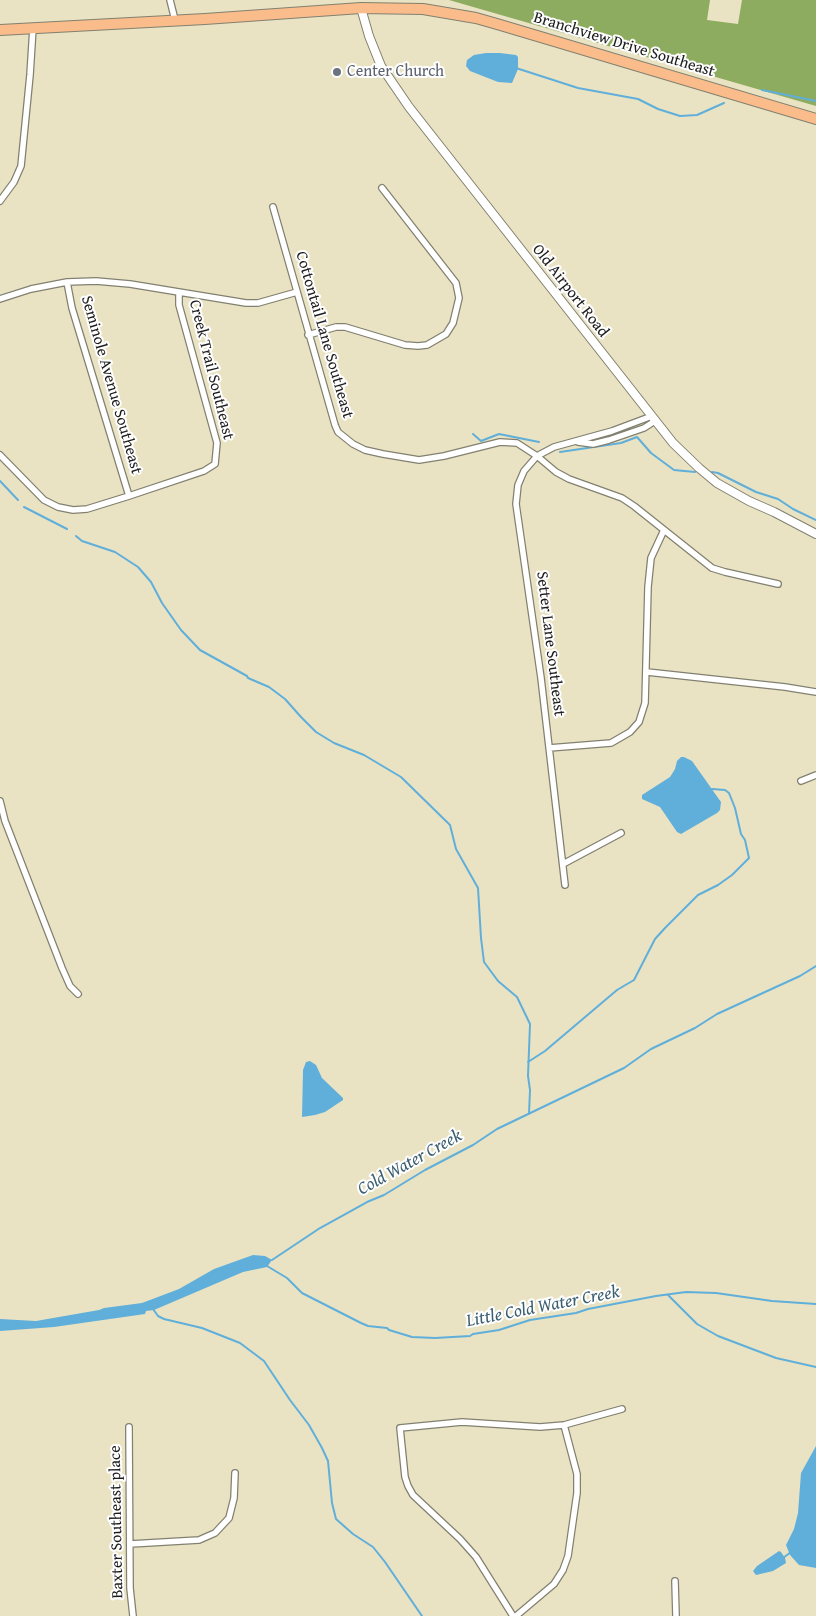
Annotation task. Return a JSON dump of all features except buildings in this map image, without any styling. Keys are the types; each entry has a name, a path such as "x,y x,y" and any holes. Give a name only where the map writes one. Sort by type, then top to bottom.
{"main road":[{"name":"Branchview Drive Southeast","path":"0,30 361,8 423,9 476,18 564,42 816,119"}],"street":[{"path":"170,0 175,20"},
{"name":"Old Airport Road","path":"361,8 369,36 381,66 409,107 673,443 698,468 717,483 748,501 816,534"},
{"path":"0,201 14,182 21,166 33,28"},
{"path":"308,335 336,327 405,345 418,346 427,345 446,334 453,323 459,298 456,283 382,188"},
{"name":"Cottontail Lane Southeast","path":"273,207 335,425 338,432 353,444 365,450 383,454 427,459 486,444 516,443 538,456 556,472 569,479 622,498 648,516 712,568 778,584"},
{"path":"0,299 31,289 67,282 96,281 130,284 246,303 258,303 297,292"},
{"name":"Seminole Avenue Southeast","path":"67,282 72,308 129,496"},
{"name":"Creek Trail Southeast","path":"129,496 204,471 215,464 217,443 179,305 179,293"},
{"name":"Setter Lane Southeast","path":"565,885 549,748 516,504 518,485 524,471 538,456 554,447 576,441 593,444 609,440 644,428 653,418"},
{"path":"0,455 38,495 58,507 80,510 129,496"},
{"path":"549,748 611,743 630,732 640,722 644,713 648,587 651,558 664,530"},
{"path":"646,672 785,686 816,692"},
{"path":"801,781 816,775"},
{"path":"0,801 5,821 62,968 70,986 78,994"},
{"path":"563,864 621,833"},
{"path":"564,1425 577,1474 577,1493 568,1556 563,1570 554,1584 514,1616 476,1557 414,1495 408,1486 405,1477 400,1428 462,1422 540,1427 564,1425 622,1409"},
{"name":"Baxter Southeast place","path":"129,1427 130,1588 133,1616"},
{"path":"130,1544 198,1540 215,1533 229,1518 234,1498 235,1473"},
{"path":"675,1581 676,1616"}],"green space":[{"path":"449,0 710,0 707,20 738,24 742,0 816,0 816,106"}],"water":[{"path":"486,53 516,55 518,57 518,69 512,83 498,82 470,71 466,66 467,60 474,55"},
{"path":"681,757 692,761 721,802 720,810 717,813 681,834 677,832 660,807 642,799 642,795 670,777 677,761"},
{"path":"310,1061 316,1065 322,1078 343,1100 325,1112 302,1117 303,1070 306,1062"},
{"path":"253,1255 265,1256 272,1260 267,1267 243,1272 154,1310 146,1311 145,1314 54,1327 0,1331 0,1319 36,1321 142,1303 179,1289 214,1269"},
{"path":"816,1446 816,1568 799,1565 790,1555 786,1545 794,1529 798,1513 801,1473"},
{"path":"779,1551 785,1558 786,1563 773,1571 756,1575 753,1571 757,1566"}],"waterway":[{"path":"516,68 578,88 638,99 658,109 680,116 697,115 724,103"},
{"path":"762,90 816,101"},
{"path":"473,434 481,441 499,434 539,442"},
{"path":"560,452 621,443 637,437 651,453 674,470 695,472"},
{"path":"712,472 718,473 756,492 778,499 816,520"},
{"path":"0,481 18,500"},
{"path":"24,507 67,529"},
{"path":"76,536 82,541 115,552 138,567 151,582 162,603 181,630 200,650 248,678 269,687 285,699 316,732 334,743 364,755 401,777 450,825 456,849 478,888 484,962 498,981 517,997 530,1024 529,1114"},
{"path":"528,1062 545,1051 617,990 634,980 655,939 665,928 698,895 718,885 732,875 749,858 729,793 725,790 712,789"},
{"name":"Cold Water Creek","path":"272,1260 320,1228 367,1202 384,1195 425,1170 473,1145 497,1129 624,1068 651,1049 695,1028 717,1014 800,976 816,966"},
{"name":"Little Cold Water Creek","path":"267,1266 287,1278 302,1293 361,1323 368,1326 387,1328 412,1337 470,1336 499,1330 530,1320 686,1292 716,1293 772,1301 816,1304"},
{"path":"668,1295 697,1324 718,1336 776,1358 816,1367"},
{"path":"153,1309 158,1316 164,1319 202,1328 240,1343 264,1361 309,1425 328,1461 332,1503 336,1519 353,1534 373,1547 422,1616"},
{"path":"783,1558 791,1552"}],"place":[{"name":"Center Church","path":"337,72"}]}
